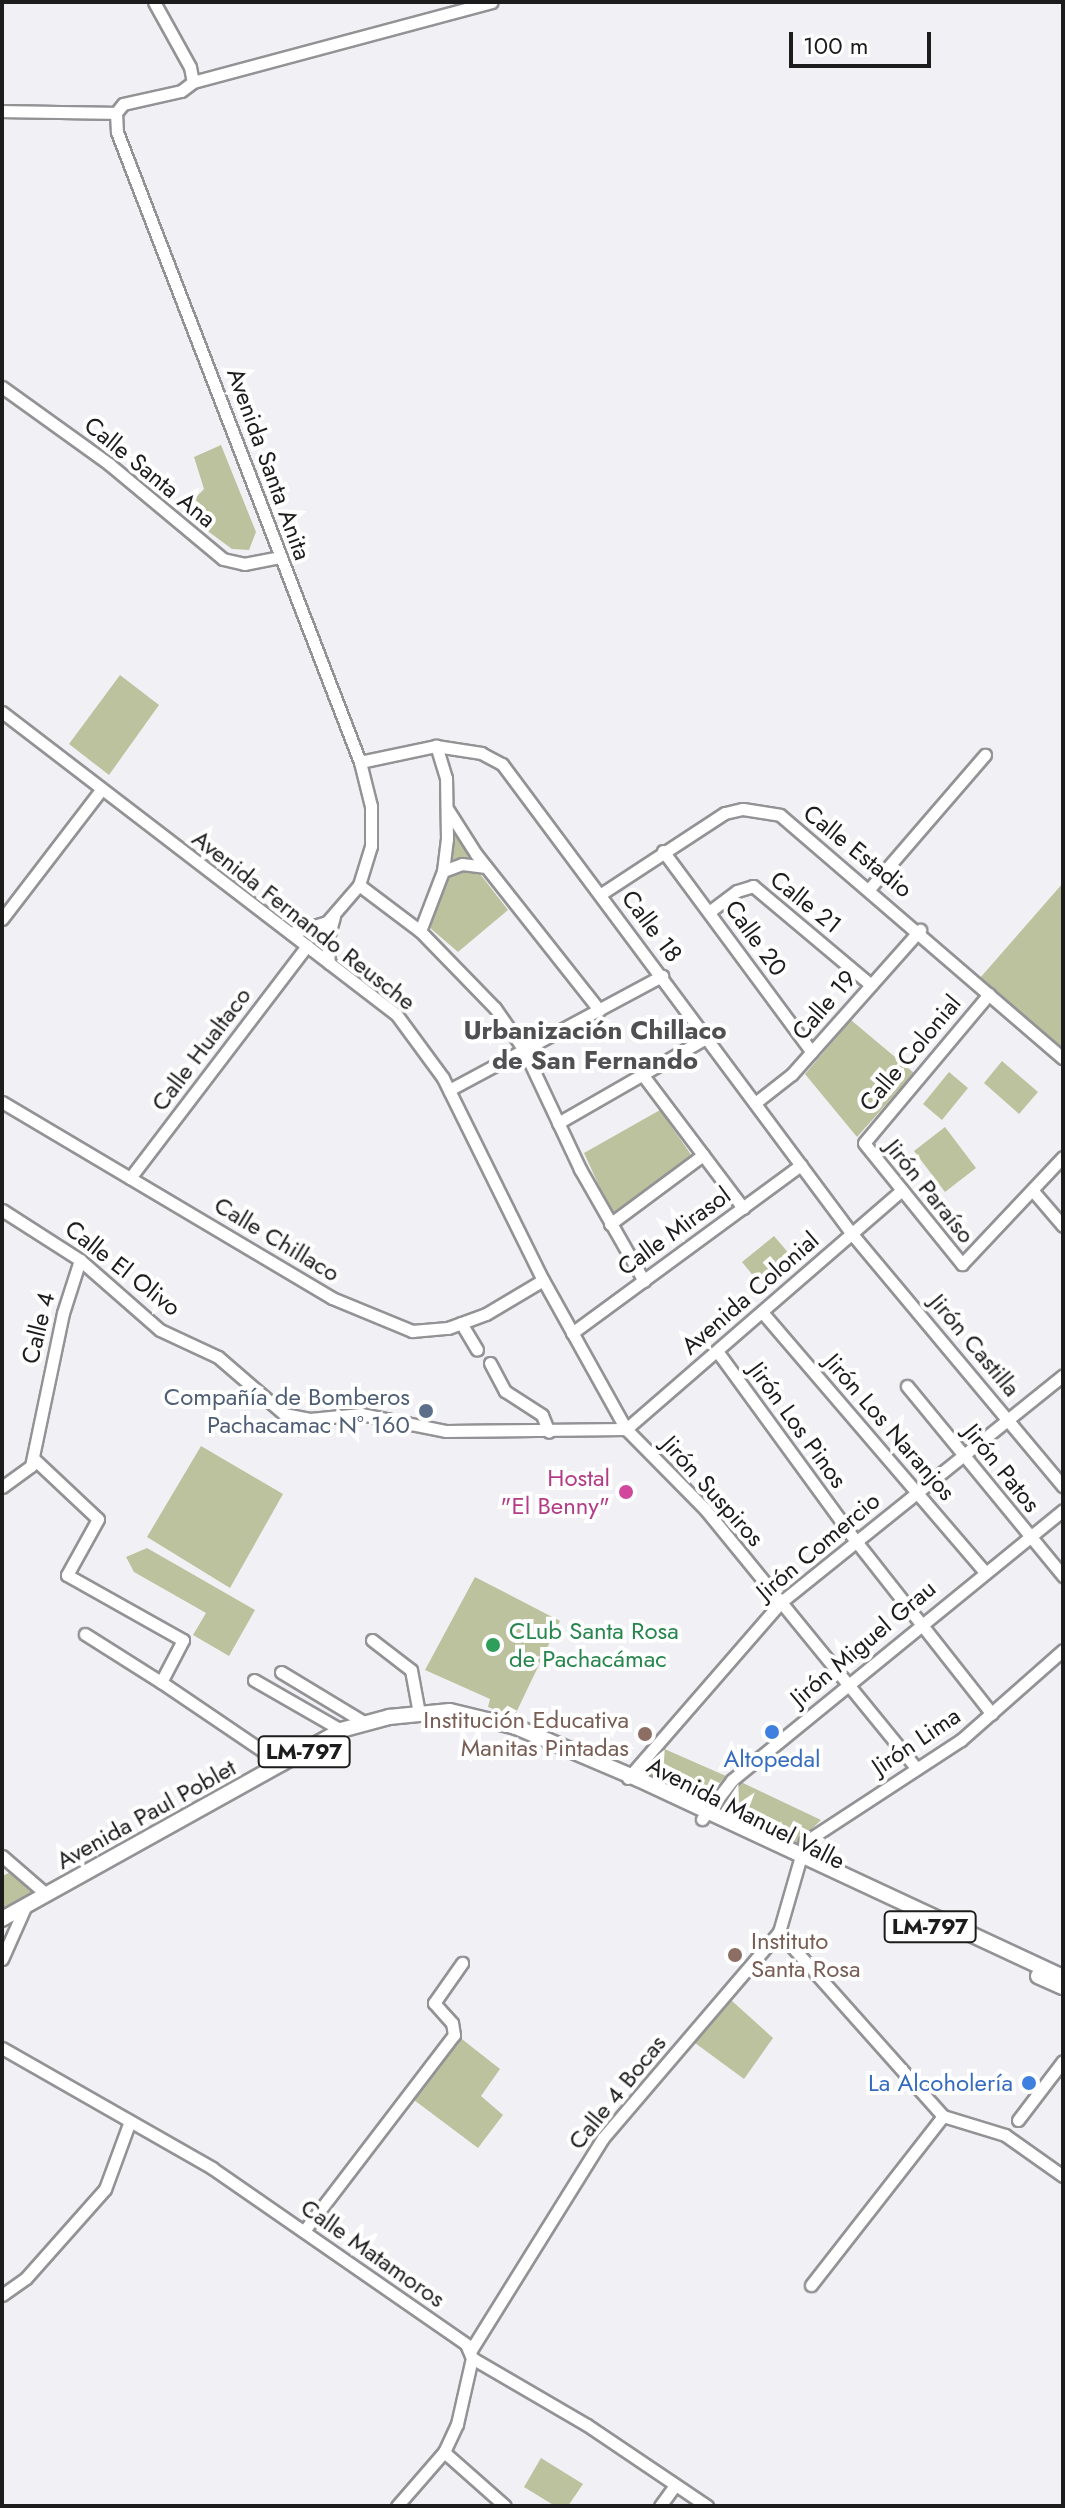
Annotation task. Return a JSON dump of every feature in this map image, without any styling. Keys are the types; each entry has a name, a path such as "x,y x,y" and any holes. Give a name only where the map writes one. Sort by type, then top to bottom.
{"main road":[{"name":"Avenida Paul Poblet","path":"2,1919 341,1730 364,1722 450,1711 491,1719 628,1778"},
{"name":"Avenida Manuel Valle","path":"628,1778 1063,1987"},
{"name":"Avenida Manuel Valle","path":"800,1862 1063,1977"}],"street":[{"path":"154,2 193,79"},
{"path":"2,111 116,113 123,104 181,91 193,79 491,2"},
{"name":"Avenida Santa Anita","path":"116,113 117,132 360,762 373,826 359,885 334,916 291,933"},
{"name":"Calle Santa Ana","path":"2,387 109,464 223,559 244,564 279,557"},
{"name":"Avenida Fernando Reusche","path":"2,712 396,1014 449,1090 543,1280 626,1429"},
{"path":"420,931 443,871 448,810 436,746"},
{"name":"Calle 18","path":"360,762 436,746 481,753 502,764 852,1234"},
{"path":"870,888 985,755"},
{"path":"2,919 101,790"},
{"path":"448,810 486,867 599,1010"},
{"name":"Calle Estadio","path":"601,894 725,813 767,811 780,815 870,888 989,994"},
{"name":"Calle 20","path":"663,851 812,1052"},
{"path":"443,871 462,864 486,867"},
{"path":"359,885 420,931 478,986 524,1050 610,1224 644,1281"},
{"name":"Calle 21","path":"709,912 737,891 753,886 871,985"},
{"path":"329,963 327,941 334,916"},
{"name":"Calle 19","path":"755,1103 812,1052 920,930"},
{"name":"Calle Hualtaco","path":"130,1178 307,946"},
{"path":"449,1090 662,976"},
{"name":"Calle Colonial","path":"864,1143 989,994 1063,1058"},
{"path":"558,1123 706,1038"},
{"path":"642,1074 743,1208"},
{"name":"Calle Chillaco","path":"2,1102 365,1314 412,1331 461,1323 543,1280"},
{"name":"Jirón Paraíso","path":"864,1143 964,1264 1033,1191"},
{"path":"610,1224 703,1155"},
{"path":"1063,1157 1033,1191 1063,1226"},
{"name":"Calle Mirasol","path":"572,1333 801,1165"},
{"name":"Avenida Colonial","path":"626,1429 902,1190"},
{"name":"Calle El Olivo","path":"2,1210 80,1260 160,1330 218,1357 284,1414 310,1419 372,1415 427,1430 549,1432 626,1429"},
{"name":"Jirón Castilla","path":"852,1234 1063,1486"},
{"name":"Calle 4","path":"33,1458 63,1313 80,1260"},
{"name":"Jirón Los Naranjos","path":"762,1312 983,1570"},
{"path":"461,1323 477,1350"},
{"name":"Jirón Los Pinos","path":"717,1351 855,1540 992,1714"},
{"path":"490,1363 505,1391 542,1415 549,1432"},
{"name":"Jirón Comercio","path":"628,1778 781,1602 855,1540 1061,1380"},
{"name":"Jirón Patos","path":"907,1386 1063,1576"},
{"name":"Jirón Suspiros","path":"626,1429 705,1509 917,1769"},
{"path":"2,1487 31,1466 33,1458 98,1519 67,1575 183,1640 161,1682"},
{"name":"Jirón Miguel Grau","path":"705,1816 732,1780 983,1570 1063,1510"},
{"path":"85,1634 282,1764"},
{"path":"372,1640 411,1670 419,1713"},
{"name":"Jirón Lima","path":"800,1862 805,1842 822,1827 917,1769 992,1714 1063,1650"},
{"path":"281,1672 364,1722"},
{"path":"254,1680 341,1730"},
{"path":"2,1856 46,1894"},
{"name":"Calle 4 Bocas","path":"397,2506 444,2452 457,2424 471,2354 603,2138 779,1932 800,1862"},
{"path":"2,1959 26,1905"},
{"path":"779,1932 943,2116 1005,2135 1063,2176"},
{"path":"304,2231 456,2033 434,2003 462,1963"},
{"name":"Calle Matamoros","path":"2,2048 130,2121 304,2231 471,2354 587,2425 707,2506"},
{"path":"1018,2120 1063,2061"},
{"path":"811,2285 943,2116"},
{"path":"2,2295 26,2278 105,2189 130,2121"},
{"path":"444,2452 505,2506"},
{"path":"660,2506 675,2485"}],"green space":[{"path":"221,445 256,532 249,550 232,549 182,512 204,489 194,457"},
{"path":"120,675 159,705 109,775 69,744"},
{"path":"454,832 472,856 449,860"},
{"path":"460,867 477,870 508,910 458,952 429,927 446,879"},
{"path":"1063,883 1063,1051 980,978"},
{"path":"851,1020 914,1073 857,1137 805,1074"},
{"path":"1002,1061 1038,1092 1019,1114 984,1083"},
{"path":"949,1072 968,1088 942,1120 923,1104"},
{"path":"660,1110 692,1156 617,1213 611,1212 584,1153"},
{"path":"945,1127 976,1168 945,1192 914,1151"},
{"path":"774,1236 791,1256 759,1283 742,1262"},
{"path":"201,1446 283,1494 230,1588 147,1537"},
{"path":"147,1548 255,1610 229,1656 193,1635 206,1613 134,1572 126,1557"},
{"name":"CLub Santa Rosa de Pachacámac","path":"475,1577 560,1621 514,1717 488,1707 490,1699 425,1670"},
{"path":"660,1747 726,1776 702,1802 638,1774"},
{"path":"738,1782 821,1820 794,1846 720,1810 719,1801"},
{"path":"11,1872 35,1894 2,1913 2,1876"},
{"path":"731,2000 773,2038 744,2079 695,2043"},
{"path":"458,2036 500,2069 481,2096 503,2115 478,2148 410,2097"},
{"path":"541,2458 583,2484 568,2506 555,2506 524,2487"}],"place":[{"name":"Compañía de Bomberos Pachacamac Nº 160","path":"426,1411"},
{"name":"Hostal \"El Benny\"","path":"626,1492"},
{"name":"CLub Santa Rosa de Pachacámac","path":"493,1645"},
{"name":"Altopedal","path":"772,1732"},
{"name":"Institución Educativa Manitas Pintadas","path":"645,1734"},
{"name":"Instituto Santa Rosa","path":"735,1955"},
{"name":"La Alcoholería","path":"1029,2083"}],"district":[{"name":"Urbanización Chillaco de San Fernando","path":"595,1046"}]}
